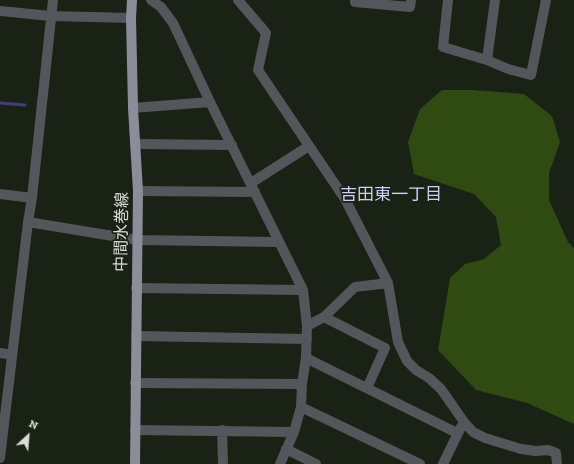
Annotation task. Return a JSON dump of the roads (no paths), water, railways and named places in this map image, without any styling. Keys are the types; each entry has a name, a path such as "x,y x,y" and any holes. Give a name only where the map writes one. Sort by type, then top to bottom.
{"main road":[{"name":"中間水巻線","path":"132,0 133,108 138,191 135,464"}],"street":[{"path":"0,458 32,198 53,0"},
{"path":"151,0 161,7 173,23 278,242 303,290 307,339 302,384 302,407 294,432 280,464"},
{"path":"238,0 266,33 258,70 345,199 388,283 398,342 407,361 416,370 429,378 441,389 464,422 473,432 490,440 521,449 536,451 548,450 556,453 557,464"},
{"path":"355,0 355,2 410,7 411,0"},
{"path":"448,0 442,47 531,75 546,0"},
{"path":"486,60 495,0"},
{"path":"0,11 51,16 131,18"},
{"path":"133,108 210,102"},
{"path":"135,144 232,145"},
{"path":"138,191 253,188 309,146"},
{"path":"0,194 32,198"},
{"path":"28,222 138,240 278,242"},
{"path":"307,326 324,317 355,287 388,283"},
{"path":"136,288 303,290"},
{"path":"324,317 385,348 367,388"},
{"path":"136,336 307,339"},
{"path":"0,353 12,355"},
{"path":"306,358 457,433"},
{"path":"135,383 302,384"},
{"path":"302,407 420,464"},
{"path":"443,464 457,433 464,422"},
{"path":"135,430 294,432"},
{"path":"222,430 223,464"},
{"path":"286,449 316,464"}],"waterway":[{"path":"0,103 25,105"}],"district":[{"name":"吉田東一丁目","path":"391,195"}]}
